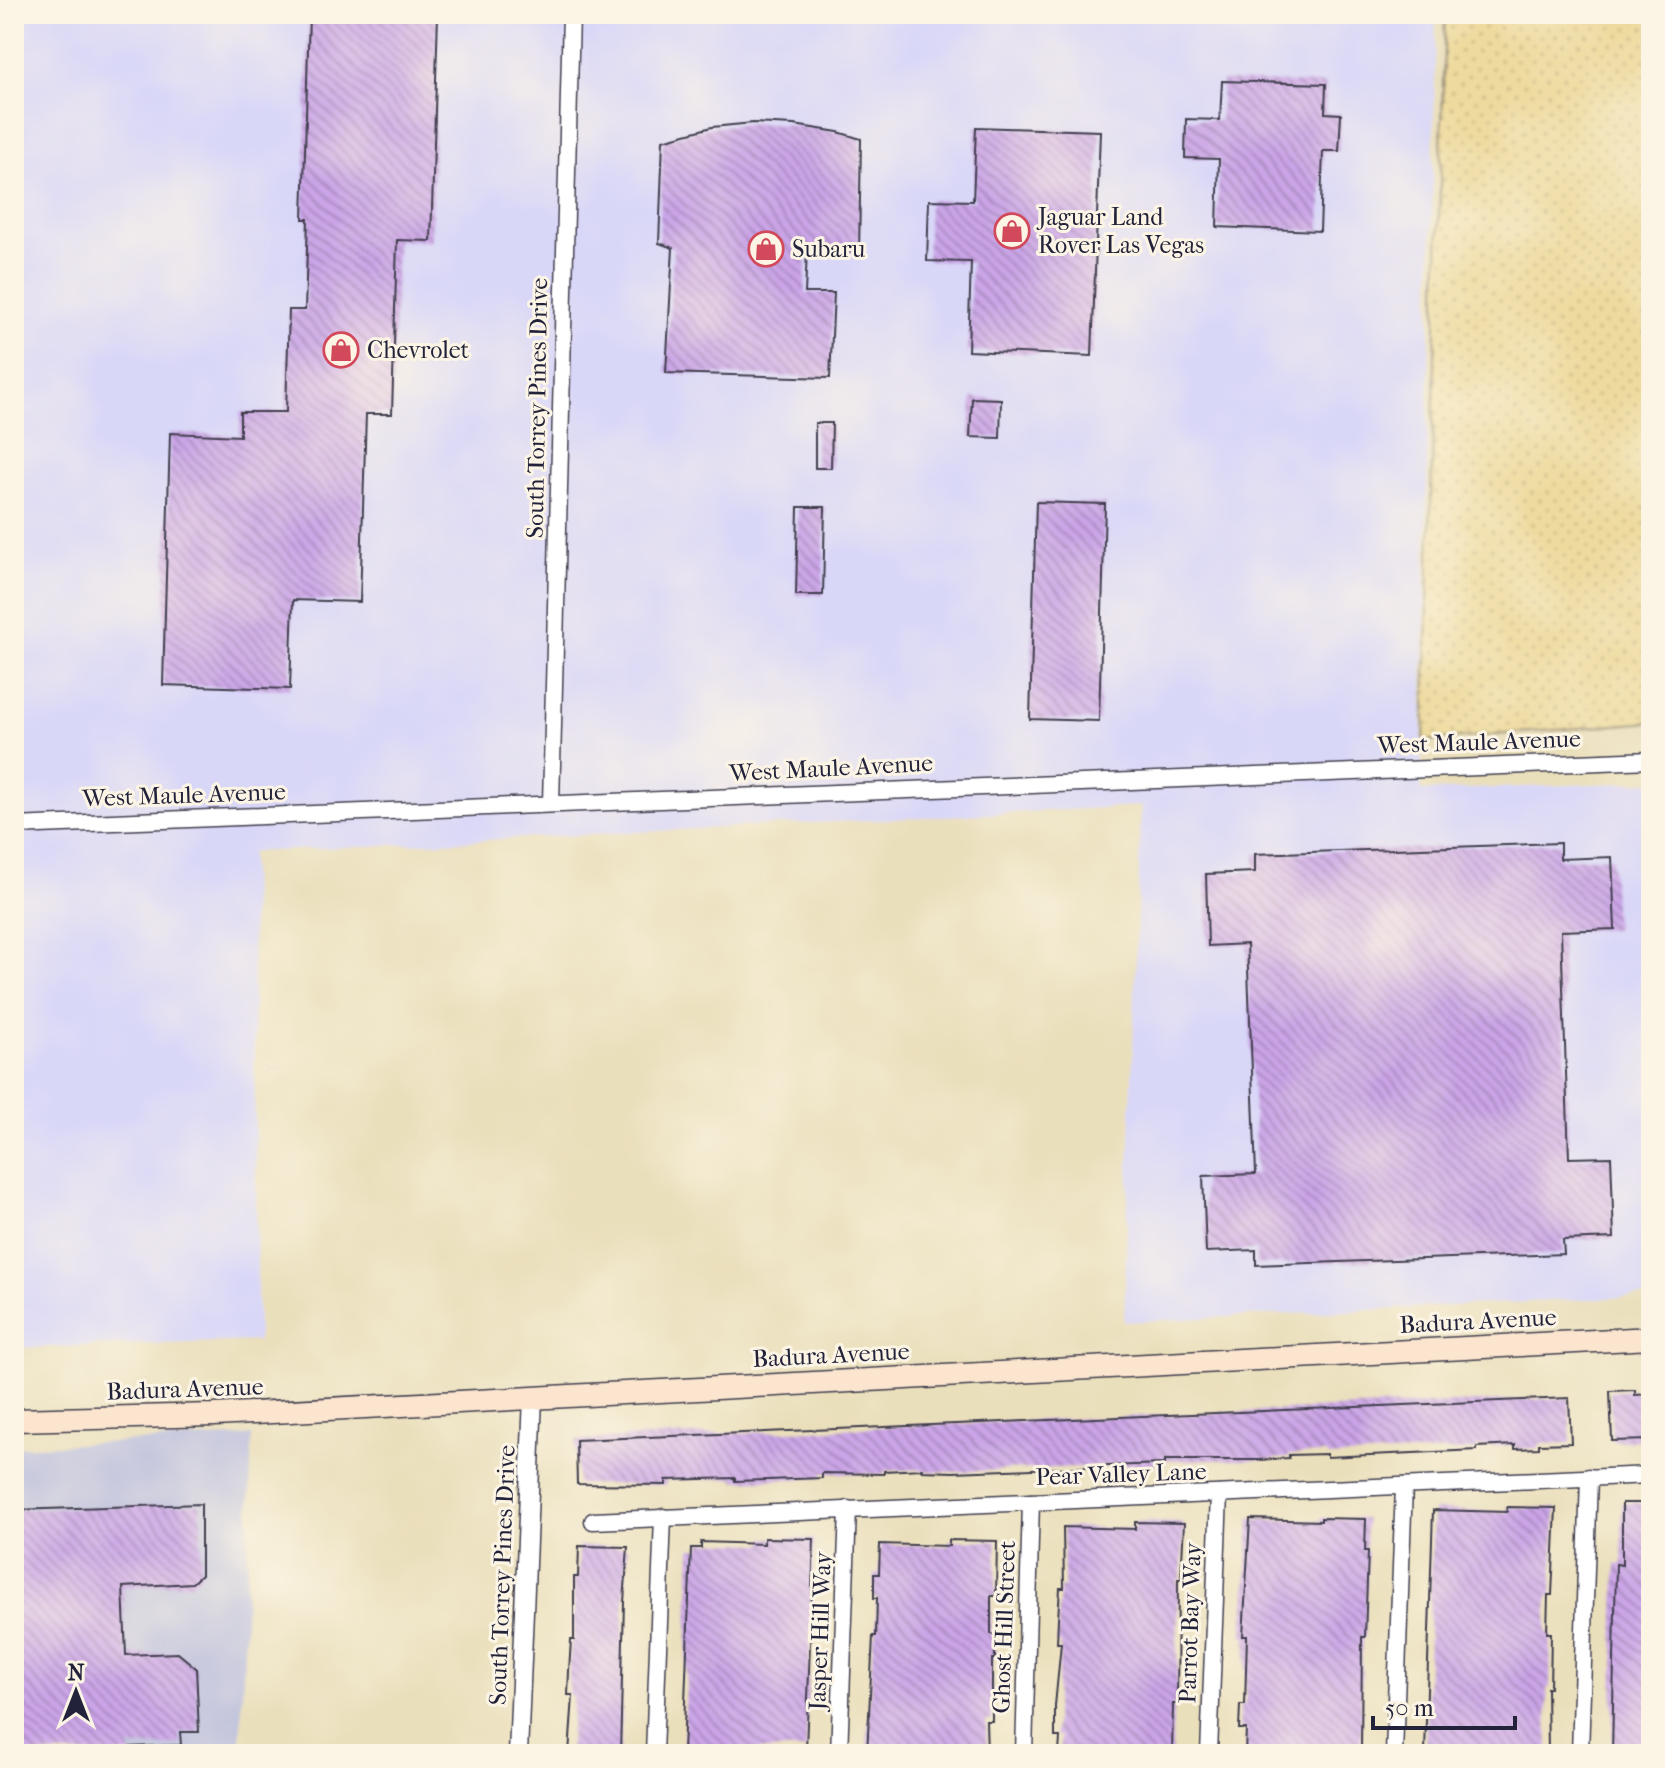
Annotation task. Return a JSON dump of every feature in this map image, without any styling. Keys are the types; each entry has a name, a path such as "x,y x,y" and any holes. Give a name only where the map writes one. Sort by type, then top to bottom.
{"main road":[{"name":"Badura Avenue","path":"14,1420 215,1415 1651,1338"}],"street":[{"name":"South Torrey Pines Drive","path":"551,804 571,14"},
{"name":"West Maule Avenue","path":"14,826 1651,760"},
{"name":"South Torrey Pines Drive","path":"518,1754 533,1397"},
{"name":"Pear Valley Lane","path":"593,1521 1651,1475"},
{"path":"1580,1754 1589,1477"},
{"path":"1394,1754 1404,1486"},
{"name":"Parrot Bay Way","path":"1209,1754 1219,1494"},
{"name":"Ghost Hill Street","path":"1024,1754 1031,1502"},
{"name":"Jasper Hill Way","path":"839,1754 848,1509"},
{"path":"654,1754 663,1517"}],"shaded area":[{"path":"14,14 1436,14 1421,791 1651,782 1651,1296 1124,1322 1141,806 251,852 258,1341 14,1348"},
{"path":"252,1436 240,1754 14,1754 14,1447"}],"sand":[{"path":"1445,14 1651,14 1651,722 1424,741"}],"building":[{"name":"Chevrolet","path":"309,14 438,14 431,241 397,240 392,414 366,414 360,602 293,600 290,689 163,685 170,433 240,436 240,412 286,412 289,310 305,310 308,219 303,219"},
{"path":"1222,81 1326,84 1325,113 1341,114 1339,151 1323,151 1320,231 1217,227 1219,159 1185,158 1186,119 1220,120"},
{"name":"Subaru","path":"753,123 794,125 861,139 859,252 807,251 805,293 834,293 830,378 666,373 673,248 659,243 663,140 712,127"},
{"name":"Jaguar Land Rover Las Vegas","path":"976,127 1100,131 1092,356 968,351 971,262 927,261 929,200 973,201"},
{"path":"972,398 1001,399 1000,438 970,437"},
{"path":"815,423 832,423 831,468 815,468"},
{"path":"1036,502 1105,504 1099,721 1030,719"},
{"path":"798,507 825,507 823,595 796,595"},
{"path":"1560,843 1560,859 1612,857 1615,929 1561,931 1569,1158 1611,1157 1614,1238 1563,1240 1564,1254 1256,1265 1256,1250 1206,1252 1203,1176 1256,1174 1247,944 1208,946 1206,874 1255,872 1255,854"},
{"path":"1635,1390 1635,1395 1651,1394 1651,1440 1612,1441 1610,1391"},
{"path":"1569,1398 1571,1443 1539,1444 1539,1448 1515,1449 1515,1445 1477,1447 1477,1450 1327,1457 1327,1454 1289,1455 1289,1458 1259,1460 1165,1460 1165,1464 953,1472 922,1469 884,1471 884,1474 822,1473 822,1478 666,1480 666,1485 577,1484 576,1440"},
{"path":"1622,1503 1651,1503 1651,1754 1612,1754 1616,1564 1622,1565"},
{"path":"201,1504 201,1575 192,1583 123,1587 126,1655 178,1653 196,1668 199,1732 180,1732 181,1745 130,1747 131,1754 14,1754 14,1510"},
{"path":"1507,1507 1556,1508 1552,1595 1548,1595 1547,1633 1551,1633 1550,1688 1547,1688 1548,1751 1474,1749 1474,1754 1425,1752 1433,1510 1507,1512"},
{"path":"1321,1518 1366,1519 1365,1551 1368,1551 1365,1637 1362,1637 1361,1754 1245,1754 1246,1729 1239,1729 1240,1705 1245,1705 1247,1636 1243,1636 1250,1519 1321,1521"},
{"path":"1135,1522 1184,1523 1181,1579 1178,1579 1177,1704 1173,1704 1172,1754 1059,1754 1060,1737 1055,1737 1055,1706 1061,1643 1057,1643 1060,1588 1064,1588 1063,1527 1135,1529"},
{"path":"764,1538 814,1539 806,1750 683,1753 691,1548 701,1548 701,1542 764,1544"},
{"path":"949,1540 997,1541 996,1596 991,1596 991,1634 995,1635 995,1659 992,1659 992,1721 986,1721 987,1754 867,1754 873,1636 876,1636 874,1574 879,1574 880,1544 949,1546"},
{"path":"579,1546 628,1547 620,1754 569,1754 573,1695 568,1695 569,1671 571,1640 574,1640 574,1577 578,1577"}],"place":[{"name":"Jaguar Land Rover Las Vegas","path":"1012,231"},
{"name":"Subaru","path":"766,249"},
{"name":"Chevrolet","path":"341,350"}]}
